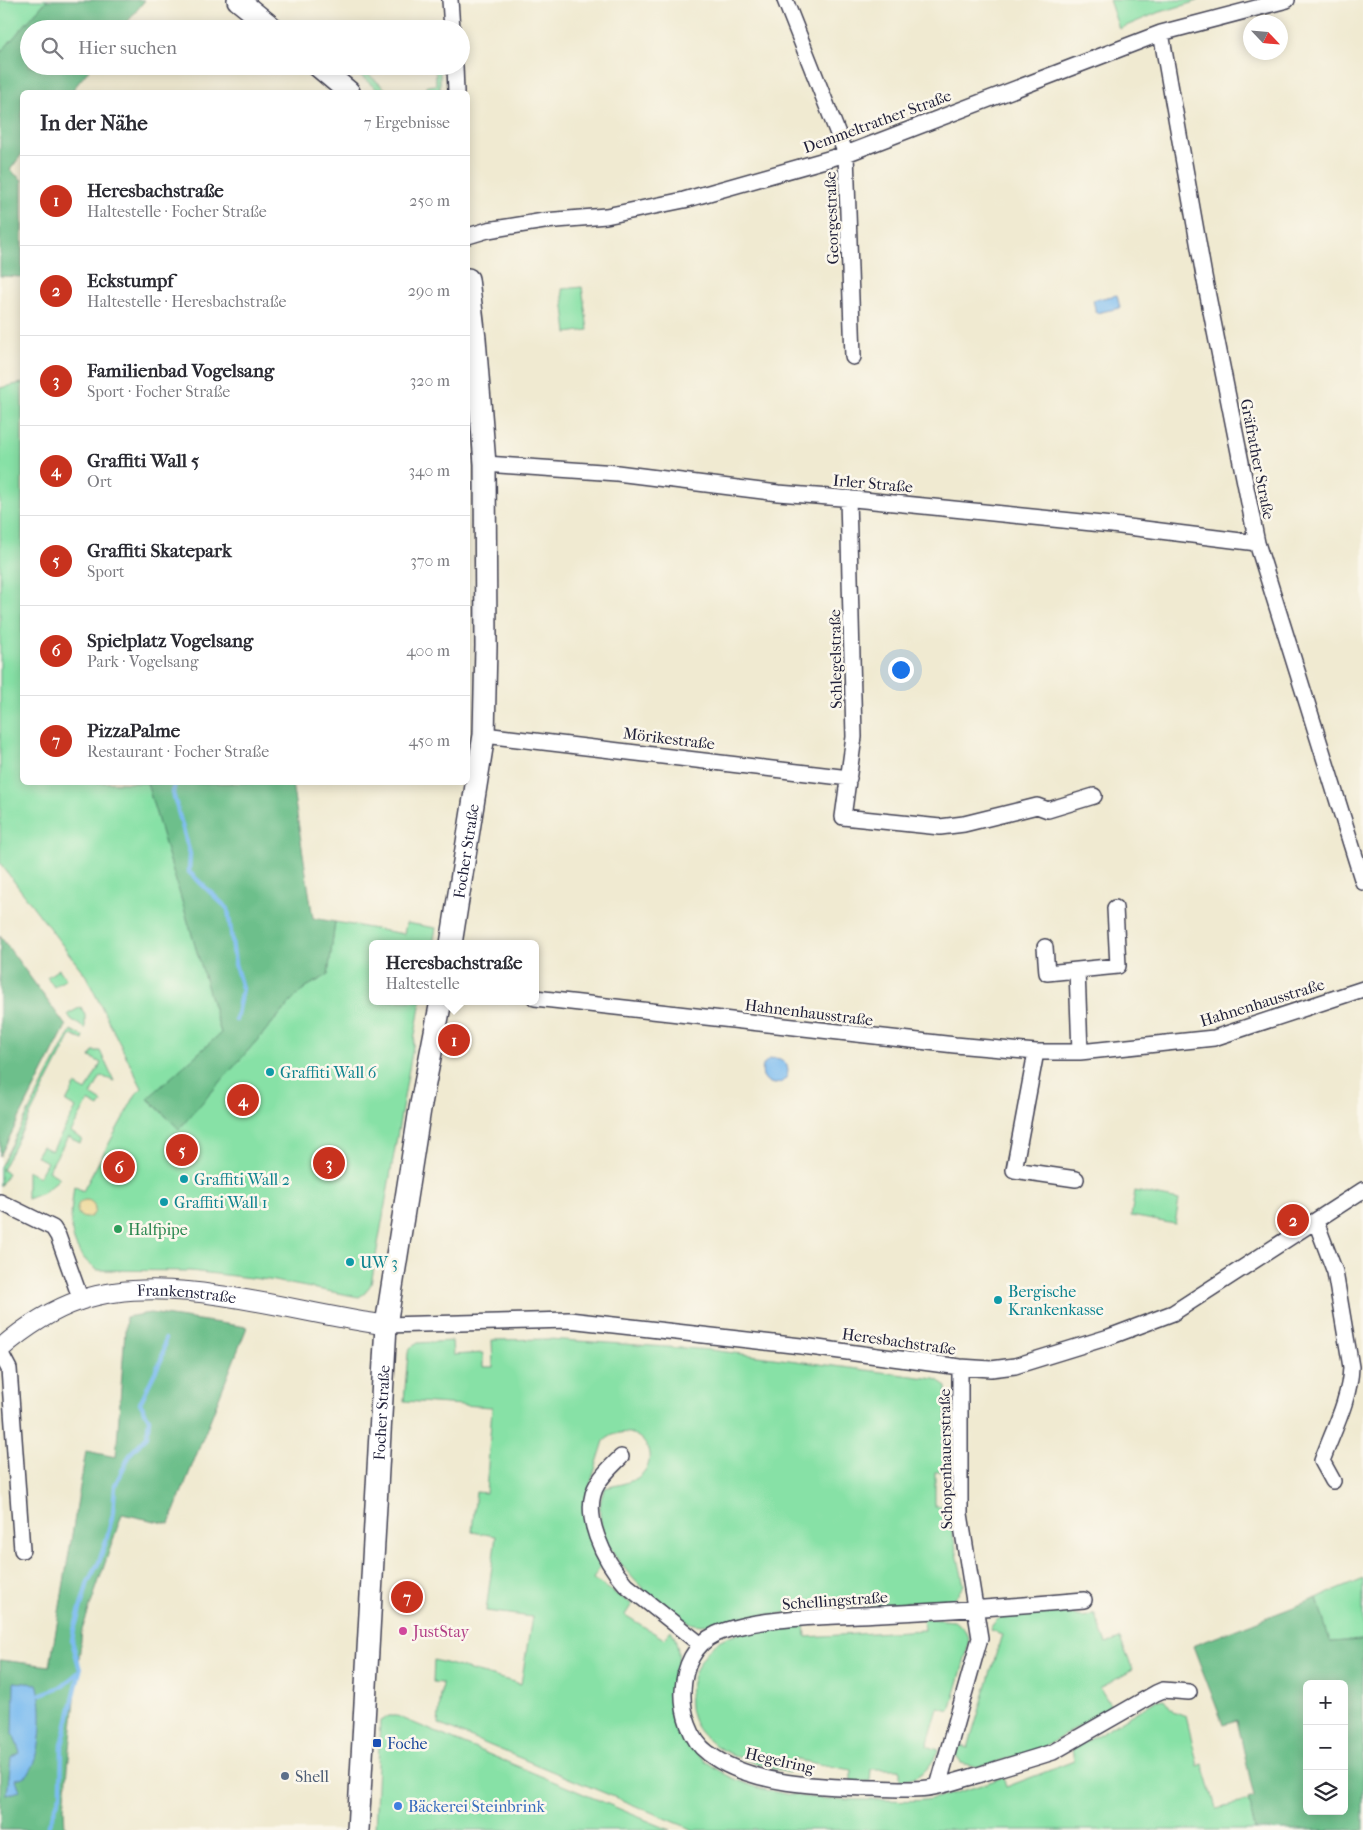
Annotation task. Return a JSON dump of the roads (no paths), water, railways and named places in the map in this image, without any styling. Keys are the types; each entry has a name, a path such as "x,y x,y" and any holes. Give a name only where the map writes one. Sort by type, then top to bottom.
{"main road":[{"path":"238,0 263,20"},
{"path":"329,75 347,90"},
{"name":"Focher Straße","path":"452,940 484,735 487,577 485,464 470,296"},
{"name":"Focher Straße","path":"358,1830 386,1325 420,1109 440,1005"}],"street":[{"path":"450,0 451,20"},
{"name":"Georgestraße","path":"785,0 846,154 853,357"},
{"name":"Demmeltrather Straße","path":"470,235 488,230 544,221 606,216 684,200 846,154 1161,33 1287,0"},
{"name":"Gräfrather Straße","path":"1161,33 1204,276 1257,544 1363,882"},
{"path":"455,75 456,90"},
{"name":"Irler Straße","path":"485,464 617,474 778,493 848,498 1112,525 1257,544"},
{"name":"Schlegelstraße","path":"848,498 854,737 850,778 843,818 902,825 940,827 964,824 1037,806 1048,810 1094,796"},
{"name":"Mörikestraße","path":"484,735 850,778"},
{"path":"1045,947 1047,973 1118,966 1114,908"},
{"path":"1077,970 1080,1052"},
{"name":"Hahnenhausstraße","path":"539,998 892,1039 1036,1052 1080,1052 1214,1038 1363,989"},
{"path":"1036,1052 1014,1170 1076,1178"},
{"name":"Heresbachstraße","path":"386,1325 570,1320 810,1347 960,1368 991,1369 1015,1366 1154,1321 1173,1312 1316,1222 1363,1190"},
{"path":"0,1202 53,1228 61,1243 81,1300"},
{"path":"1316,1222 1336,1272 1351,1367 1350,1381 1343,1405 1322,1461 1332,1481"},
{"name":"Frankenstraße","path":"22,1550 9,1369 0,1351 19,1333 49,1314 81,1300 102,1294 147,1290 183,1291 230,1297 386,1325"},
{"name":"Schopenhauerstraße","path":"938,1786 980,1638 960,1514 960,1368"},
{"path":"621,1457 597,1484 594,1493 592,1503 594,1524 601,1549 616,1574 626,1585 700,1644"},
{"path":"976,1609 1084,1600"},
{"name":"Schellingstraße","path":"700,1644 734,1627 787,1620 976,1609"},
{"name":"Hegelring","path":"700,1644 691,1656 684,1682 686,1716 693,1735 706,1752 726,1765 755,1775 829,1788 913,1789 938,1786 1053,1752 1156,1692 1163,1690 1189,1692"}],"water":[{"path":"1117,295 1120,308 1096,313 1093,300"},
{"path":"775,1058 784,1062 788,1071 784,1080 775,1084 766,1080 762,1071 766,1062"},
{"path":"14,1682 37,1684 41,1704 41,1731 32,1768 26,1776 16,1779 20,1791 7,1795 11,1758 20,1753 13,1733"}],"waterway":[{"path":"174,785 173,793 190,854 189,872 228,909 235,964 242,988 236,1020"},
{"path":"47,1830 61,1793 62,1745 80,1670 72,1641 74,1630 88,1582 99,1562 106,1541 113,1514 115,1485 131,1453 147,1436 149,1419 140,1403 162,1358 165,1339"},
{"path":"41,1694 63,1686 80,1671"}],"place":[{"name":"Heresbachstraße","path":"454,1040"},
{"name":"Graffiti Wall 6","path":"270,1072"},
{"name":"Graffiti Wall 5","path":"243,1100"},
{"name":"Graffiti Skatepark","path":"182,1150"},
{"name":"Familienbad Vogelsang","path":"329,1163"},
{"name":"Spielplatz Vogelsang","path":"119,1167"},
{"name":"Graffiti Wall 2","path":"184,1179"},
{"name":"Graffiti Wall 1","path":"164,1202"},
{"name":"Eckstumpf","path":"1293,1220"},
{"name":"Halfpipe","path":"118,1229"},
{"name":"UW 3","path":"350,1262"},
{"name":"Bergische Krankenkasse","path":"998,1300"},
{"name":"PizzaPalme","path":"407,1597"},
{"name":"JustStay","path":"403,1631"},
{"name":"Foche","path":"377,1743"},
{"name":"Shell","path":"285,1776"},
{"name":"Bäckerei Steinbrink","path":"398,1806"}]}
